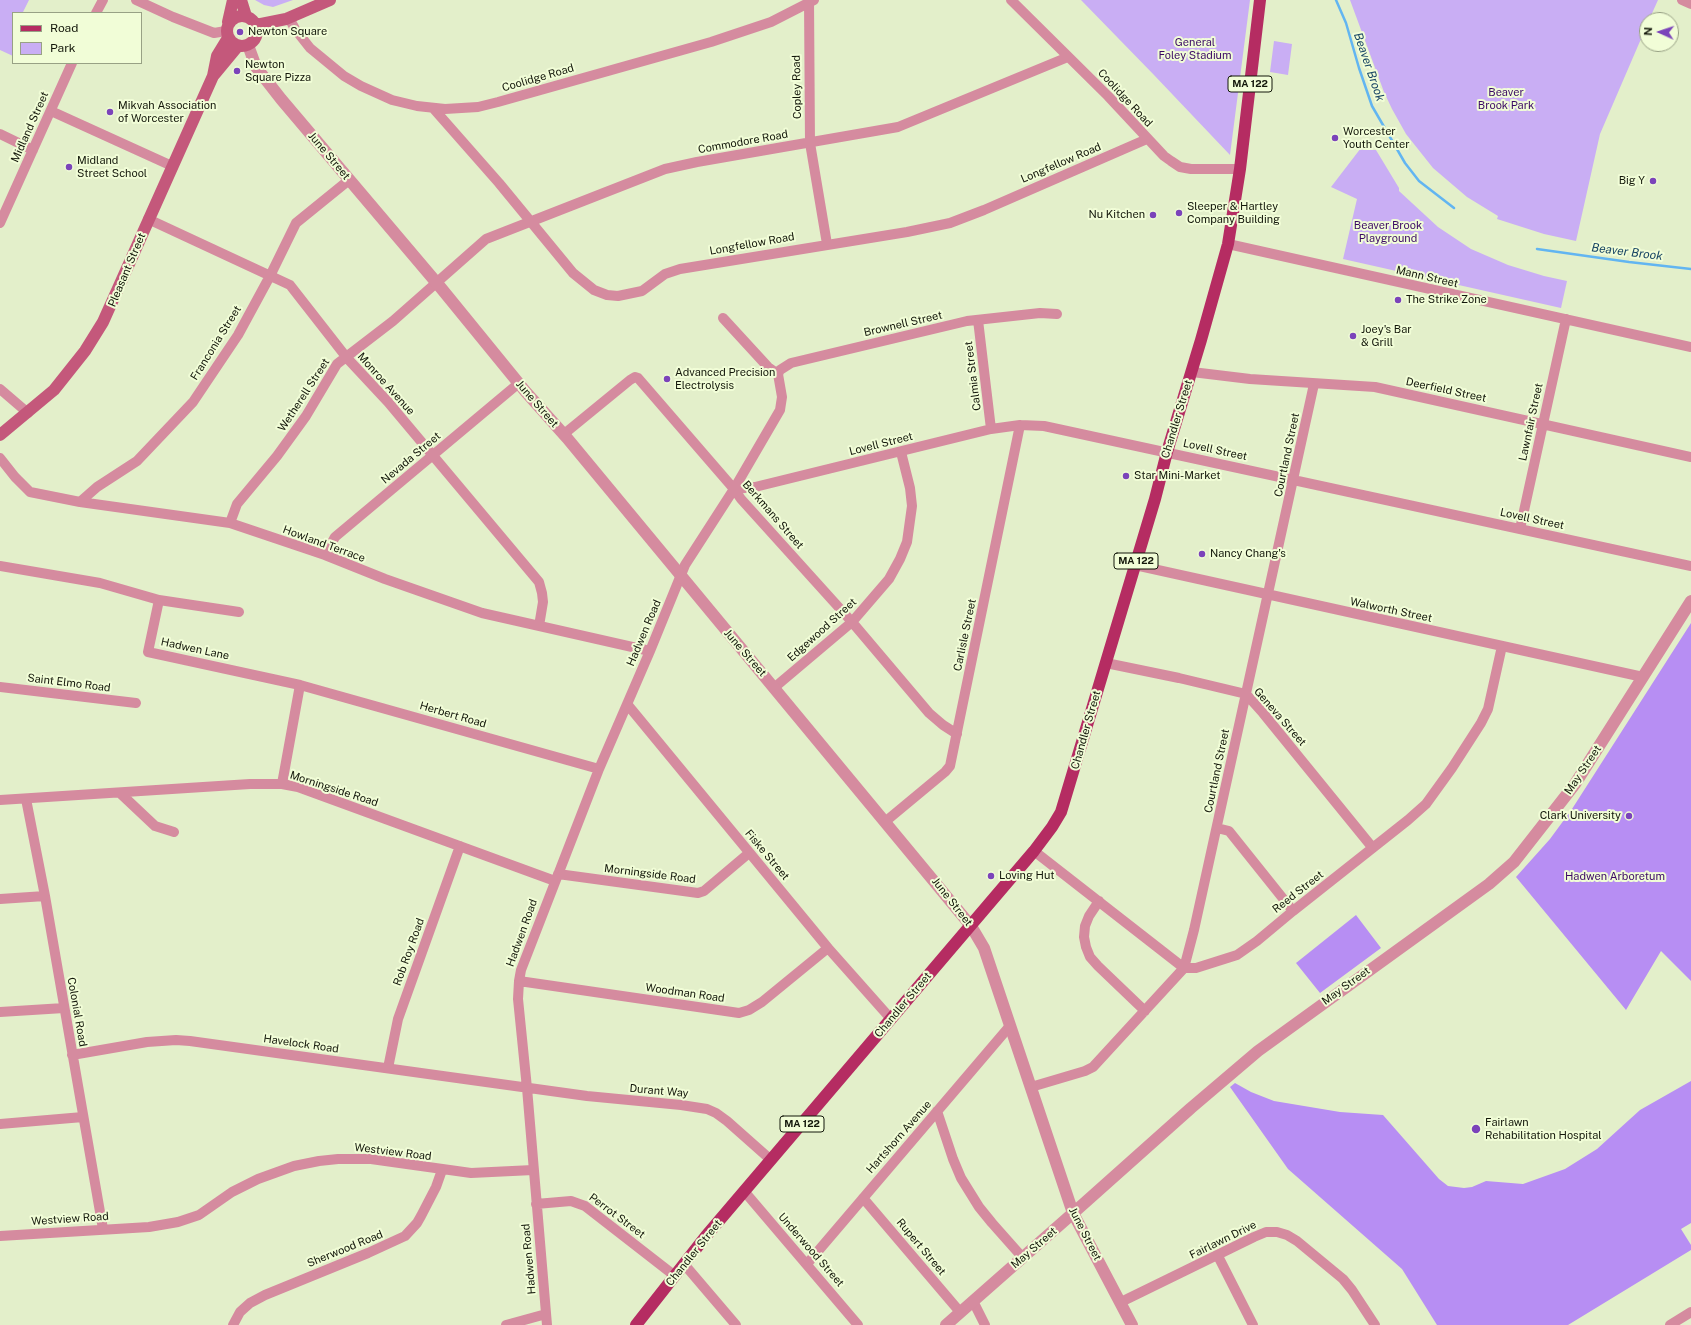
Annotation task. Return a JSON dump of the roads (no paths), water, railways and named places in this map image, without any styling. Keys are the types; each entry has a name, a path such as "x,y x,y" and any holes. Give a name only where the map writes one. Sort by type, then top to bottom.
{"main road":[{"name":"Pleasant Street","path":"0,435 28,413 61,383 92,342 109,312 148,219 213,76 217,56 227,31 233,0"},
{"path":"241,0 246,16"},
{"path":"256,25 289,18 330,0"},
{"name":"Chandler Street","path":"636,1325 744,1192 1034,851 1062,812 1167,452 1192,372 1228,244 1240,169 1260,0"},
{"path":"240,15 246,16 254,21 256,25 257,30 255,39 243,46 230,42 227,31 233,18 240,15"},
{"name":"Pleasant Street","path":"213,76 243,46"}],"street":[{"path":"97,12 103,0"},
{"path":"136,0 173,17 214,33 227,31"},
{"name":"Coolidge Road","path":"1011,0 1108,96 1164,156 1180,167 1192,169 1240,169"},
{"path":"1682,0 1691,4"},
{"name":"Coolidge Road","path":"289,18 295,29 310,48 344,76 361,86 392,100 410,105 445,109 478,107 737,34 771,22 810,1"},
{"name":"Copley Road","path":"810,1 810,143 827,244"},
{"name":"June Street","path":"243,46 256,67 281,99 436,282 519,383 564,434 721,625 775,687 886,821 971,926 984,948 1009,1027 1031,1087 1073,1214 1132,1325"},
{"name":"Commodore Road","path":"436,282 486,239 665,169 697,162 898,127 1068,57"},
{"name":"Midland Street","path":"0,223 72,64"},
{"name":"Longfellow Road","path":"433,108 572,272 598,292 618,296 642,291 665,274 680,269 907,232 950,223 984,210 1147,139"},
{"path":"51,111 172,166"},
{"path":"0,134 33,150"},
{"name":"Franconia Street","path":"80,502 97,487 137,461 193,402 238,335 270,276 296,223 349,180"},
{"name":"Monroe Avenue","path":"148,219 290,285 347,358 388,402 539,582 543,602 539,626"},
{"name":"Mann Street","path":"1228,244 1691,347"},
{"name":"Wetherell Street","path":"230,523 237,504 278,456 306,416 337,364 347,358 393,320 436,282"},
{"name":"Brownell Street","path":"778,374 785,366 791,363 967,321 1040,313 1057,314"},
{"path":"681,575 685,565 734,489 780,410 782,397 778,374 768,367 723,318"},
{"name":"Lawnfair Street","path":"1520,529 1566,319"},
{"name":"Calmia Street","path":"978,320 991,429"},
{"name":"Deerfield Street","path":"1192,372 1314,384 1375,387 1691,457"},
{"name":"Berkmans Street","path":"564,434 635,377 640,380 741,499 852,622 929,712 943,725 957,734"},
{"name":"Nevada Street","path":"325,555 335,537 519,383"},
{"name":"Courtland Street","path":"1031,1087 1086,1071 1094,1067 1184,968 1269,595 1314,384"},
{"path":"0,389 28,413"},
{"name":"Carlisle Street","path":"886,821 945,772 950,766 1020,425"},
{"name":"Lovell Street","path":"734,489 755,487 991,429 1032,425 1053,427 1691,566"},
{"name":"Edgewood Street","path":"775,687 852,622 889,579 900,560 907,542 912,506 910,488 901,452"},
{"name":"Howland Terrace","path":"0,458 15,477 30,492 80,502 230,523 325,555 385,579 469,609 650,652"},
{"name":"Walworth Street","path":"1135,565 1643,677"},
{"path":"0,566 100,583 159,600 239,612"},
{"name":"Hadwen Road","path":"546,1325 527,1088 518,999 518,981 523,962 599,769 650,652 681,575"},
{"name":"Hadwen Lane","path":"159,600 148,652 300,684"},
{"name":"May Street","path":"946,1325 1191,1108 1258,1051 1489,884 1514,862 1568,794 1691,601"},
{"name":"Reed Street","path":"1184,968 1196,968 1237,955 1408,820 1426,804 1474,735 1488,709 1502,646"},
{"name":"Geneva Street","path":"1106,663 1246,694 1372,847"},
{"path":"282,784 300,684"},
{"name":"Herbert Road","path":"300,684 599,769"},
{"name":"Saint Elmo Road","path":"0,687 136,703"},
{"name":"Fiske Street","path":"627,704 828,948 891,1019"},
{"name":"Morningside Road","path":"0,800 250,784 282,784 298,787 460,846 556,877 698,893 704,891 749,853"},
{"path":"120,793 155,826 174,832"},
{"name":"Colonial Road","path":"26,799 45,896 103,1229"},
{"path":"1217,828 1229,831 1293,911"},
{"name":"Rob Roy Road","path":"388,1068 398,1019 460,846"},
{"path":"1034,851 1184,968"},
{"path":"0,899 45,896"},
{"path":"1099,901 1084,926 1084,937 1090,957 1145,1011"},
{"name":"Woodman Road","path":"518,981 739,1012 749,1010 762,1002 828,948"},
{"path":"0,1012 64,1008"},
{"name":"Hartshorn Avenue","path":"807,1264 1009,1027"},
{"name":"Havelock Road","path":"72,1055 147,1042 176,1040 527,1088"},
{"name":"Durant Way","path":"527,1088 594,1097 681,1105 707,1110 716,1113 727,1121 771,1160"},
{"path":"937,1111 961,1178 979,1207 1023,1258"},
{"path":"0,1124 83,1117"},
{"name":"Westview Road","path":"0,1236 149,1227 188,1220 199,1215 245,1184 269,1174 308,1163 338,1159 357,1158 383,1160 442,1170 482,1173 533,1170"},
{"name":"Sherwood Road","path":"232,1325 240,1312 250,1303 265,1295 368,1253 405,1236 417,1223 421,1216 436,1187 442,1170"},
{"name":"Underwood Street","path":"744,1192 858,1325"},
{"name":"Rupert Street","path":"863,1198 960,1312"},
{"name":"Perrot Street","path":"536,1204 571,1201 585,1206 675,1276"},
{"name":"Fairlawn Drive","path":"1121,1302 1266,1232 1277,1232 1298,1241 1343,1279 1375,1325"},
{"path":"1218,1256 1253,1325"},
{"path":"684,1264 736,1325"},
{"path":"973,1301 985,1325"},
{"path":"1670,1325 1691,1312"},
{"path":"506,1325 546,1314"}],"waterway":[{"name":"Beaver Brook","path":"1336,0 1346,23 1372,106 1405,163 1419,181 1454,208"},
{"name":"Beaver Brook","path":"1537,249 1691,269"}],"place":[{"name":"Newton Square","path":"240,32"},
{"name":"Newton Square Pizza","path":"237,71"},
{"name":"Mikvah Association of Worcester","path":"110,112"},
{"name":"Worcester Youth Center","path":"1335,138"},
{"name":"Midland Street School","path":"69,167"},
{"name":"Big Y","path":"1653,181"},
{"name":"Sleeper & Hartley Company Building","path":"1179,213"},
{"name":"Nu Kitchen","path":"1153,215"},
{"name":"The Strike Zone","path":"1398,300"},
{"name":"Joey's Bar & Grill","path":"1353,336"},
{"name":"Advanced Precision Electrolysis","path":"667,379"},
{"name":"Star Mini-Market","path":"1126,476"},
{"name":"Nancy Chang's","path":"1202,554"},
{"name":"Clark University","path":"1629,816"},
{"name":"Loving Hut","path":"991,876"},
{"name":"Fairlawn Rehabilitation Hospital","path":"1476,1129"}],"park label":[{"name":"General Foley Stadium","path":"1195,49"},
{"name":"Beaver Brook Park","path":"1506,99"},
{"name":"Beaver Brook Playground","path":"1388,232"},
{"name":"Hadwen Arboretum","path":"1615,877"}]}
